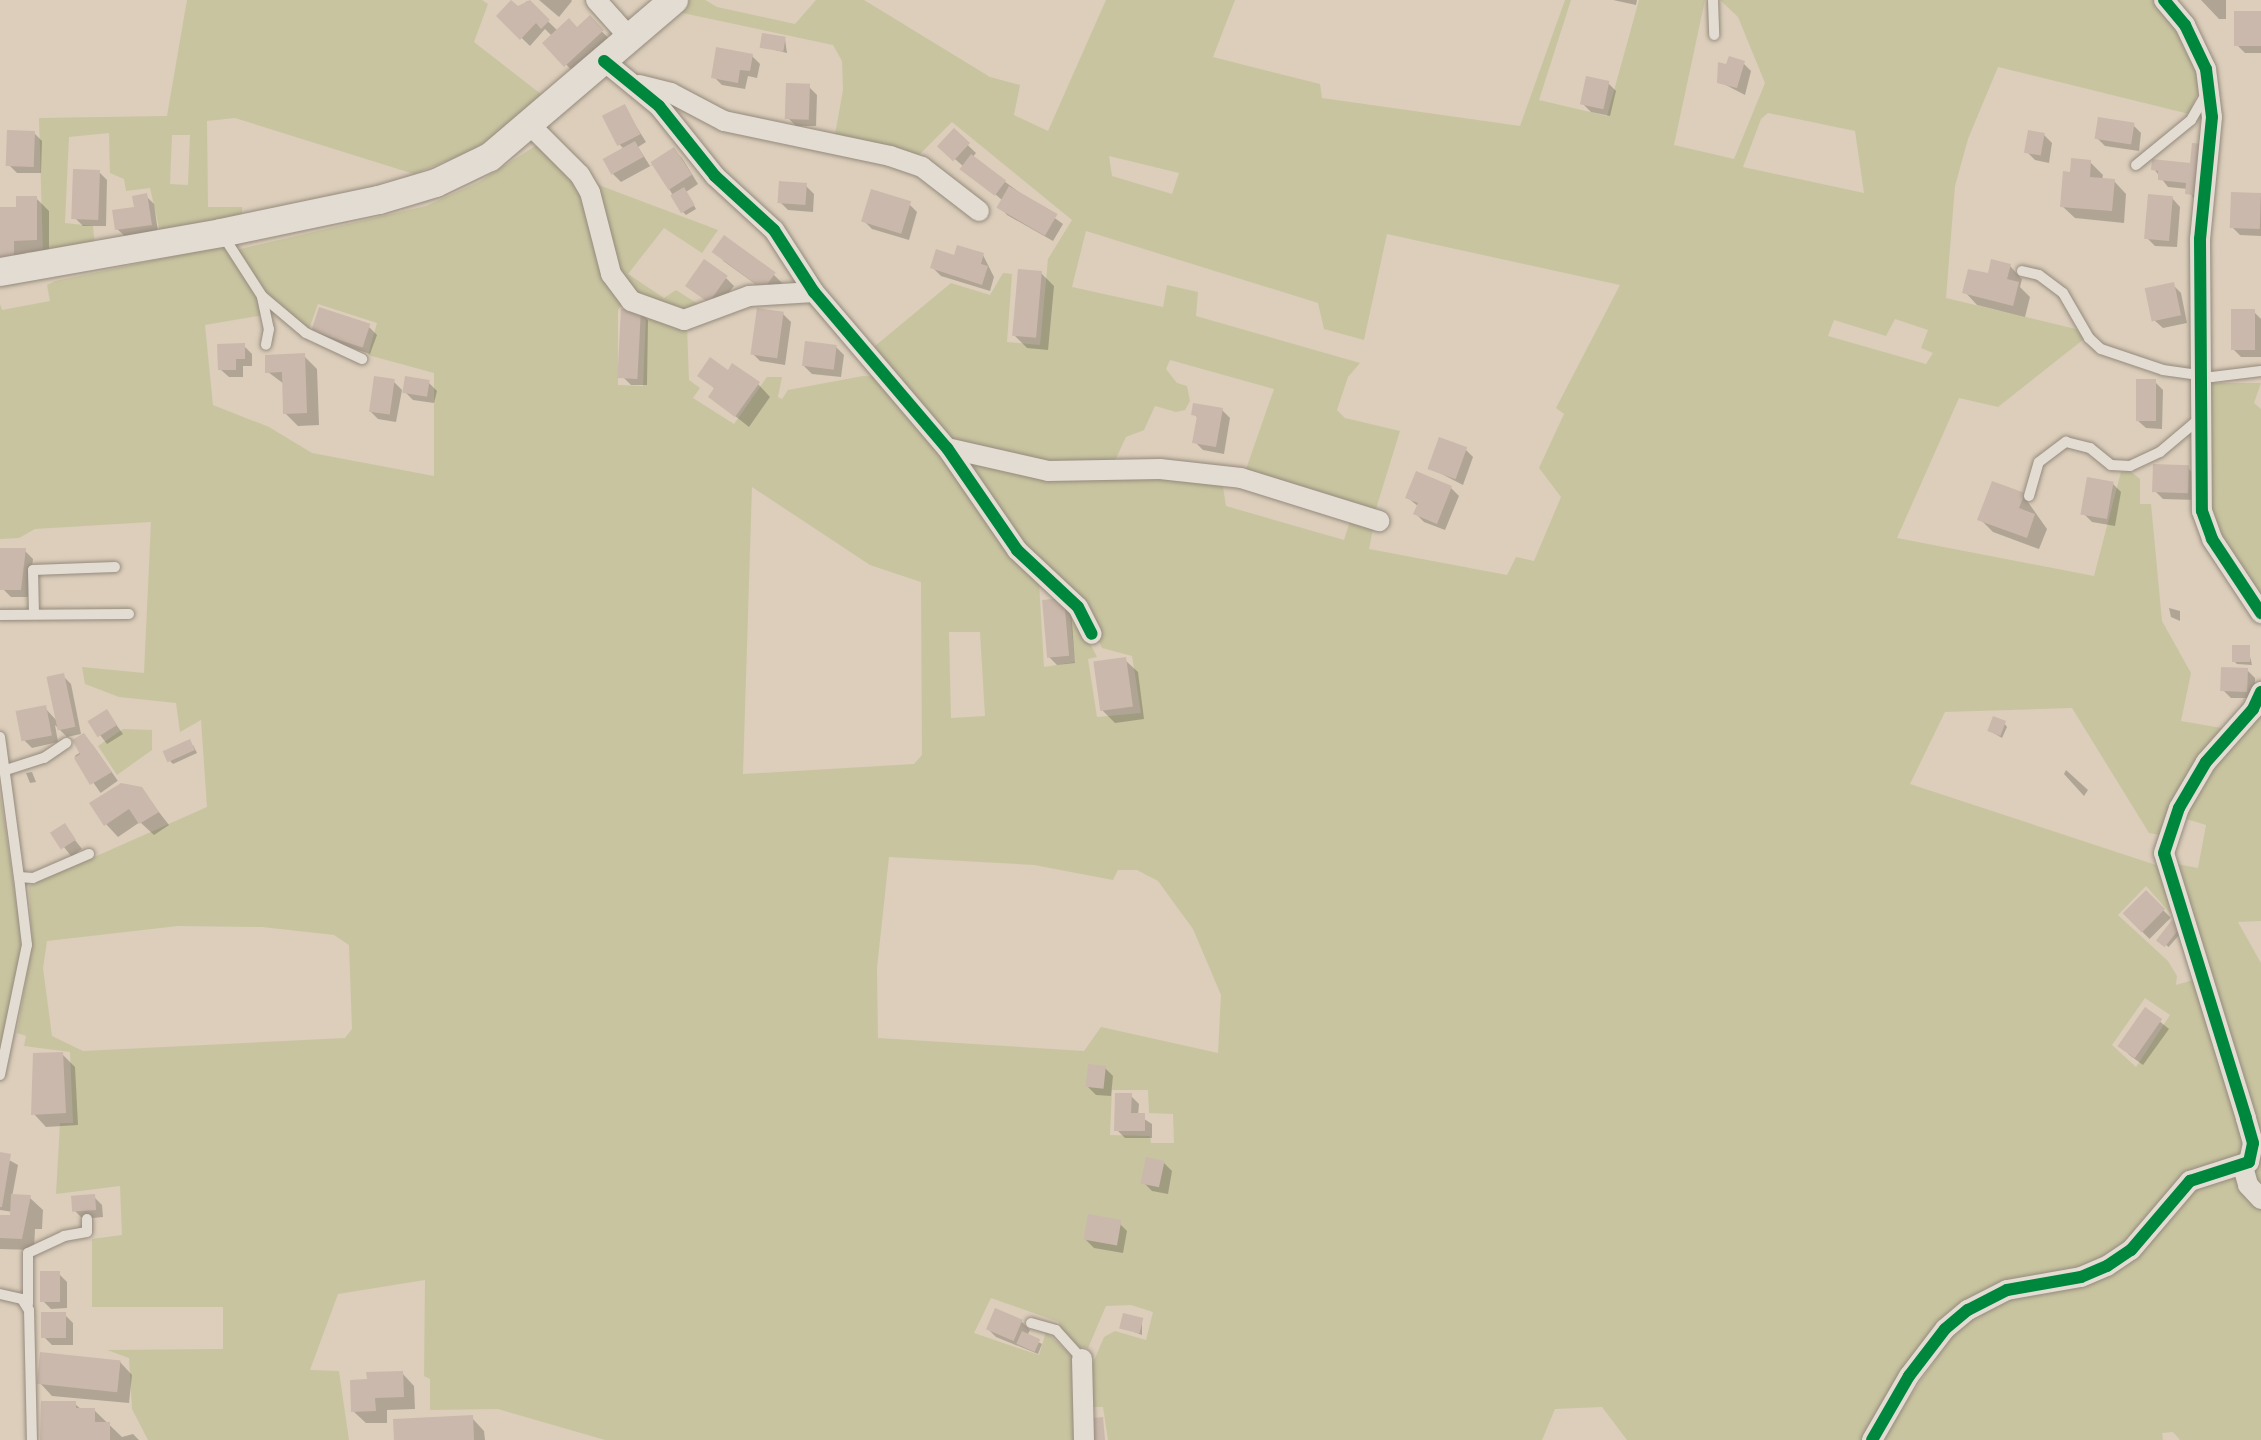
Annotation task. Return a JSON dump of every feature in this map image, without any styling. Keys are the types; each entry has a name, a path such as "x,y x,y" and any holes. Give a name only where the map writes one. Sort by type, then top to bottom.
{"main road":[{"path":"0,272 222,233 379,200 436,182 490,158 674,0"}],"street":[{"path":"596,0 630,38"},
{"path":"2164,0 2186,25 2210,86 2212,117 2200,239 2202,511 2212,539 2261,613"},
{"path":"604,61 658,106 715,176 774,230 814,292 948,448 1016,550 1078,607 1092,634"},
{"path":"628,82 671,93 724,120 890,156 922,167 979,211"},
{"path":"531,126 580,175 590,192 611,274 631,302 684,320 696,319 749,296 814,292"},
{"path":"948,448 1048,470 1160,469 1241,478 1378,522"},
{"path":"2261,692 2253,709 2206,762 2178,808 2164,853 2253,1143 2243,1167 2248,1185 2261,1199"},
{"path":"1872,1440 1909,1376 1945,1329 1968,1310 2007,1290 2081,1277 2107,1266 2131,1250 2190,1181 2243,1167"},
{"path":"1082,1359 1084,1440"}],"lane":[{"path":"1714,0 1714,35"},
{"path":"2136,165 2191,120 2210,86"},
{"path":"222,233 262,296 268,312 266,345"},
{"path":"2022,271 2039,275 2063,294 2089,338 2101,349 2163,370 2229,376 2261,371"},
{"path":"262,296 306,333 362,360"},
{"path":"2029,496 2039,462 2066,442 2090,448 2111,465 2130,466 2160,452 2200,418"},
{"path":"34,614 33,570 114,567"},
{"path":"0,615 128,614"},
{"path":"0,737 26,945 0,1075"},
{"path":"6,770 44,758 66,743"},
{"path":"19,877 33,878 89,854"},
{"path":"32,1440 25,1258 64,1236 87,1232 86,1219"},
{"path":"0,1294 22,1299 29,1310"},
{"path":"1031,1323 1056,1330 1082,1359"}],"shaded area":[{"path":"187,0 482,0 488,4 474,42 546,98 472,151 414,174 235,118 207,121 208,207 242,207 242,219 161,236 150,188 126,191 124,179 110,173 109,133 69,137 65,223 93,226 95,246 43,253 39,118 167,116","holes":["172,135 190,135 188,185 170,184"]},
{"path":"686,0 705,0 717,7 795,24 816,0 864,0 990,77 1020,85 1014,115 1048,131 1106,0 1235,0 1213,57 1320,84 1322,98 1520,126 1565,0 1571,0 1539,100 1607,116 1639,0 1705,0 1674,145 1734,159 1765,83 1738,17 1720,0 2161,0 2202,82 2189,114 1998,67 1968,139 1955,186 1946,298 2076,329 2084,339 1998,407 1959,398 1897,538 2094,576 2121,472 2130,471 2140,479 2140,504 2151,504 2162,621 2191,673 2181,721 2227,729 2160,835 2149,833 2072,708 1945,712 1910,784 2159,866 2175,912 2170,913 2146,886 2118,915 2168,961 2177,976 2176,985 2193,980 2201,993 2247,1158 2205,1172 2101,1263 1965,1302 1866,1440 1627,1440 1602,1407 1555,1409 1542,1440 1108,1440 1103,1407 1085,1407 1088,1375 1104,1337 1115,1331 1146,1340 1153,1312 1131,1305 1106,1306 1088,1348 1075,1346 1060,1330 1059,1322 991,1298 974,1333 1039,1355 1046,1332 1075,1359 1078,1440 605,1440 498,1409 430,1410 430,1379 424,1376 425,1280 338,1294 310,1370 339,1371 349,1440 148,1440 132,1409 129,1358 107,1350 223,1349 223,1307 92,1307 92,1239 122,1235 120,1186 56,1194 60,1123 73,1123 70,1052 24,1046 26,1036 17,1033 32,945 29,886 207,807 201,720 180,732 176,703 119,697 85,684 82,667 144,673 151,522 35,529 19,538 0,539 0,304 2,310 50,301 47,285 55,281 223,246 255,292 264,315 205,325 213,405 269,427 312,453 434,476 434,373 368,355 377,323 318,304 309,329 260,289 236,250 426,206 479,182 540,143 578,180 623,302 618,310 618,385 643,386 646,312 687,327 689,380 700,388 693,398 734,424 767,377 782,377 778,397 782,399 788,390 863,376 882,377 1039,582 1044,667 1075,662 1069,603 1097,657 1088,659 1097,717 1141,713 1132,656 1102,648 1090,622 1045,574 968,469 974,461 1222,480 1226,506 1344,540 1351,518 1374,524 1369,549 1507,575 1516,557 1534,561 1561,497 1539,468 1564,414 1556,408 1620,285 1387,234 1364,340 1324,329 1318,303 1086,231 1072,287 1163,307 1167,285 1198,292 1196,316 1360,363 1348,377 1337,410 1345,418 1400,431 1375,512 1244,475 1274,389 1170,360 1166,369 1177,383 1187,386 1190,401 1185,410 1176,412 1155,406 1144,430 1126,437 1112,467 1049,465 955,442 869,351 951,283 990,295 1003,273 1012,274 1007,342 1040,345 1048,259 1072,220 952,122 916,158 834,140 843,90 842,61 833,45 673,11","holes":["1768,113 1855,131 1864,193 1743,167 1761,119","1109,156 1179,173 1172,194 1112,176","1895,319 1928,330 1921,348 1933,353 1926,364 1828,336 1834,320 1886,336","752,487 870,565 921,582 922,755 914,764 743,774","949,632 980,632 985,716 951,718","889,857 1034,865 1113,880 1118,870 1137,870 1158,881 1193,929 1221,995 1218,1053 1101,1027 1084,1051 878,1038 877,968","178,926 262,927 334,935 349,945 352,1029 345,1038 83,1051 52,1036 43,968 47,941","2145,998 2170,1015 2136,1067 2112,1045","1112,1090 1148,1090 1149,1113 1173,1114 1174,1143 1151,1143 1150,1136 1110,1135"]},
{"path":"596,184 718,230 702,253 664,228 628,274 664,298 676,290 704,308 698,314 649,304 613,271"},
{"path":"2212,383 2261,383 2254,403 2261,409 2261,601 2212,520 2206,394"},
{"path":"2261,710 2261,921 2238,922 2261,963 2261,1440 2180,1440 2173,1432 2162,1433 2163,1440 1880,1440 1963,1320 1989,1303 2083,1282 2193,1184 2255,1164 2172,863 2198,868 2206,825 2180,817 2198,785"},
{"path":"123,729 152,730 152,750 117,775 98,746"},
{"path":"0,792 23,947 0,1058"}],"building":[{"path":"511,0 518,6 530,0 550,20 541,29 536,23 520,40 496,16"},
{"path":"2234,11 2261,11 2261,46 2234,46"},
{"path":"590,15 604,30 564,67 542,43 569,18 577,27"},
{"path":"762,33 786,37 783,52 760,48"},
{"path":"716,47 753,54 750,71 740,70 738,83 711,78"},
{"path":"1729,56 1745,61 1737,88 1717,83 1718,62 1726,64"},
{"path":"1586,76 1609,81 1603,109 1580,104"},
{"path":"786,83 810,84 809,120 785,119"},
{"path":"625,104 640,134 617,146 602,116"},
{"path":"2098,117 2135,123 2131,145 2095,139"},
{"path":"954,128 970,143 953,161 937,146"},
{"path":"7,130 35,131 34,167 6,166"},
{"path":"2028,130 2045,133 2041,156 2024,153"},
{"path":"635,141 644,157 611,175 603,159"},
{"path":"2192,143 2206,144 2201,196 2185,194 2186,183 2158,180 2158,171 2151,170 2152,159 2190,163"},
{"path":"674,147 692,175 668,190 651,162"},
{"path":"971,154 1006,180 995,196 960,169"},
{"path":"2071,158 2091,160 2090,177 2115,179 2112,211 2060,207 2063,171 2070,172"},
{"path":"73,169 100,170 98,220 71,219"},
{"path":"779,181 807,183 805,205 777,203"},
{"path":"1009,186 1057,214 1045,236 996,208"},
{"path":"684,187 695,205 681,213 670,195"},
{"path":"871,189 911,201 901,234 861,222"},
{"path":"2231,192 2261,193 2260,229 2230,228"},
{"path":"147,193 152,225 115,230 112,210 134,207 132,196"},
{"path":"2148,194 2173,196 2169,241 2144,239"},
{"path":"16,196 37,196 37,240 14,241 14,257 0,257 0,207 16,207"},
{"path":"724,235 776,273 763,290 712,252"},
{"path":"957,245 984,253 981,264 988,266 982,285 930,268 936,249 954,255"},
{"path":"704,259 728,276 709,303 685,286"},
{"path":"1991,259 2011,264 2007,279 2019,282 2013,306 1962,293 1968,269 1988,273"},
{"path":"1018,269 1042,271 1036,338 1012,336"},
{"path":"2174,282 2181,315 2152,321 2145,288"},
{"path":"319,307 370,324 363,347 311,331"},
{"path":"757,308 784,312 777,358 750,355"},
{"path":"621,309 641,310 637,379 617,378"},
{"path":"2231,309 2255,309 2255,350 2231,350"},
{"path":"805,341 837,345 834,370 802,366"},
{"path":"245,343 245,359 236,359 236,370 218,370 217,344"},
{"path":"305,353 307,413 283,414 282,372 265,373 265,355"},
{"path":"710,357 728,370 732,363 760,382 735,417 708,397 714,388 697,376"},
{"path":"374,376 395,379 390,415 369,412"},
{"path":"405,376 430,380 427,397 402,393"},
{"path":"2136,379 2156,379 2156,421 2136,421"},
{"path":"1193,403 1223,408 1216,447 1192,443 1197,416 1191,415"},
{"path":"1439,437 1467,447 1456,479 1427,469"},
{"path":"2153,464 2189,465 2188,493 2152,492"},
{"path":"1416,471 1452,486 1437,524 1413,514 1418,503 1405,498"},
{"path":"2087,477 2114,482 2107,519 2080,514"},
{"path":"1992,481 2025,493 2019,508 2035,514 2027,538 1977,520"},
{"path":"0,548 26,548 21,590 0,590"},
{"path":"1064,598 1069,656 1047,658 1042,600"},
{"path":"2232,645 2250,645 2250,662 2232,662"},
{"path":"1126,657 1133,707 1100,711 1093,662"},
{"path":"2221,667 2248,668 2247,692 2220,691"},
{"path":"64,673 75,727 58,731 46,677"},
{"path":"46,705 52,735 21,741 16,711"},
{"path":"107,709 117,725 98,737 87,721"},
{"path":"1993,716 2006,721 2000,736 1987,731"},
{"path":"84,733 112,772 90,785 74,758 80,754 72,740"},
{"path":"190,739 195,750 167,762 163,751"},
{"path":"121,783 142,787 159,812 139,824 129,809 104,826 89,803"},
{"path":"65,823 76,840 61,850 50,833"},
{"path":"2146,890 2165,909 2142,932 2123,913"},
{"path":"2172,920 2181,927 2165,947 2156,940"},
{"path":"2145,1007 2162,1019 2135,1058 2117,1046"},
{"path":"63,1052 66,1113 31,1115 33,1053"},
{"path":"1088,1064 1106,1066 1103,1089 1086,1087"},
{"path":"1115,1093 1132,1093 1131,1113 1145,1113 1145,1131 1114,1131"},
{"path":"0,1152 11,1154 2,1207 0,1207"},
{"path":"1146,1157 1165,1161 1159,1187 1140,1183"},
{"path":"11,1194 31,1195 22,1239 0,1238 0,1215 10,1215"},
{"path":"95,1194 96,1210 72,1212 71,1196"},
{"path":"1088,1214 1121,1220 1117,1246 1083,1240"},
{"path":"40,1271 60,1271 60,1302 40,1302"},
{"path":"995,1308 1023,1320 1014,1341 986,1329"},
{"path":"41,1312 66,1312 66,1338 41,1338"},
{"path":"1123,1313 1143,1318 1140,1334 1119,1329"},
{"path":"1022,1331 1040,1339 1035,1352 1016,1344"},
{"path":"40,1352 121,1360 117,1392 37,1384"},
{"path":"403,1371 404,1397 375,1398 376,1411 351,1412 350,1380 367,1379 366,1372"},
{"path":"41,1401 76,1401 76,1408 95,1408 95,1422 110,1422 110,1440 40,1440"},
{"path":"473,1415 474,1440 394,1440 393,1419"},
{"path":"1103,1417 1105,1440 1092,1440 1090,1418"}],"cycle path":[{"path":"2164,0 2185,25 2206,69 2212,117 2200,239 2202,511 2212,539 2261,613"},
{"path":"604,61 659,106 715,176 774,230 814,292 947,448 1017,550 1078,607 1092,634"},
{"path":"1872,1440 1909,1376 1945,1329 1968,1310 2007,1290 2081,1277 2107,1266 2131,1250 2190,1181 2249,1162 2253,1143 2164,853 2179,808 2206,762 2253,709 2261,692"}]}
